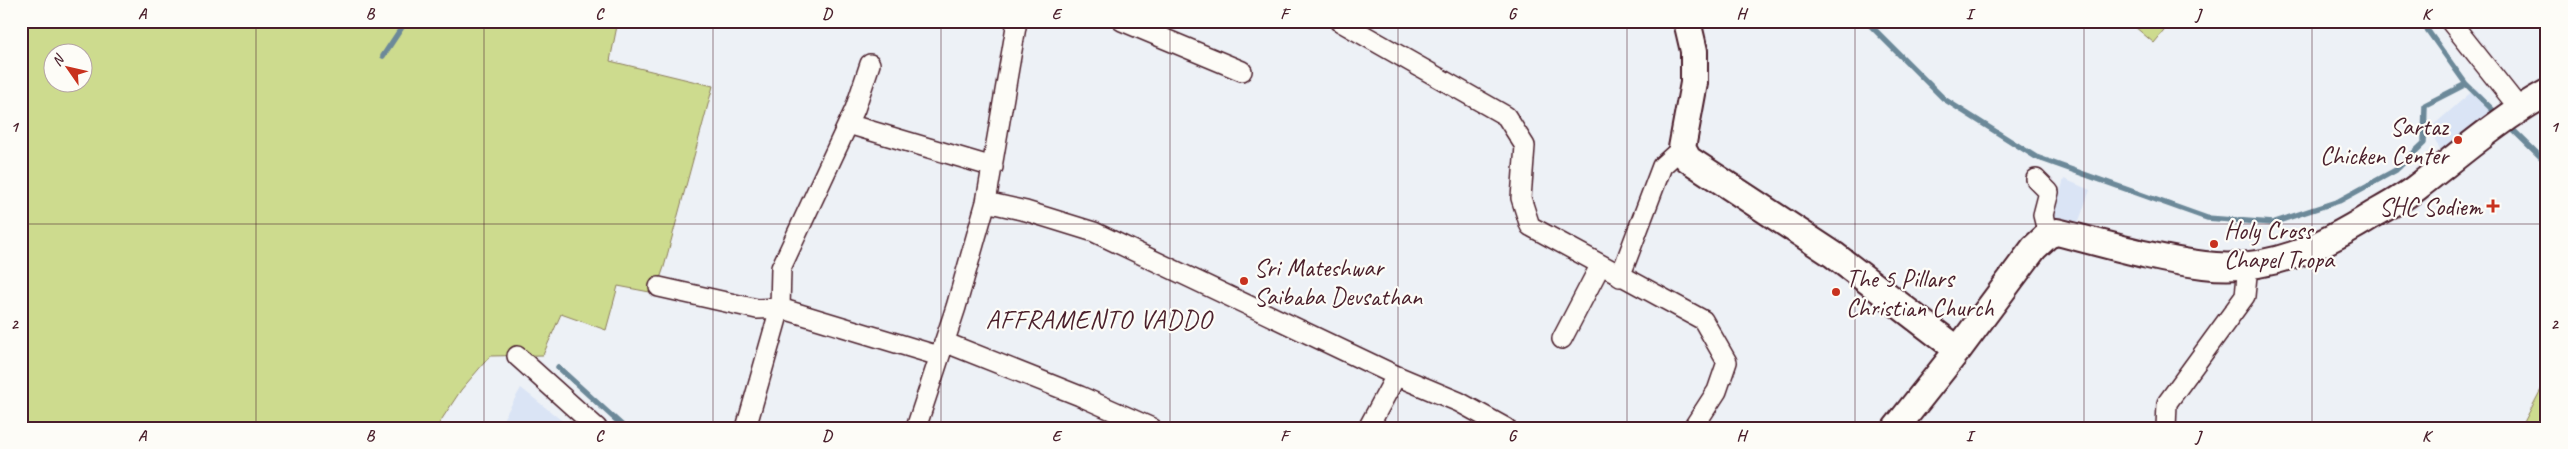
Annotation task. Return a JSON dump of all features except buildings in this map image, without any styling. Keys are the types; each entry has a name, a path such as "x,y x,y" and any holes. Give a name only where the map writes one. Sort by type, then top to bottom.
{"main road":[{"path":"1686,21 1694,51 1694,83 1682,148 1688,159 1834,255 1958,350"},
{"path":"1896,428 1958,350 2034,248 2048,235 2057,232 2163,258 2206,266 2248,265 2292,257 2333,240 2413,190 2508,116 2547,93"}],"street":[{"path":"916,428 986,202 1017,21"},
{"path":"1122,21 1242,70"},
{"path":"1339,21 1506,116 1525,146 1521,198 1530,226 1620,277 1703,320 1727,362 1717,391 1693,428"},
{"path":"2450,21 2508,116"},
{"path":"746,428 780,308 781,268 848,124 870,64"},
{"path":"848,124 993,167"},
{"path":"1620,277 1662,166 1682,148"},
{"path":"2036,179 2049,192 2043,215 2048,235"},
{"path":"986,202 1026,211 1094,232 1396,376 1459,402 1506,428"},
{"path":"2166,428 2167,403 2245,296 2248,265"},
{"path":"1562,339 1600,266"},
{"path":"659,287 757,309 780,308 942,349 1080,396 1152,428"},
{"path":"517,356 597,428"},
{"path":"1368,428 1396,376"}],"shaded area":[{"path":"2476,88 2501,117 2445,158 2429,129"},
{"path":"2064,179 2090,190 2075,232 2051,224"},
{"path":"521,388 571,428 498,428"}],"green space":[{"path":"21,21 618,21 610,61 713,86 664,267 655,293 618,286 606,330 561,314 543,355 490,356 461,390 436,428 21,428"},
{"path":"2128,21 2172,21 2154,43"},
{"path":"2547,378 2547,428 2521,428"}],"waterway":[{"path":"383,56 406,21"},
{"path":"1866,21 1944,99 2036,157 2207,218 2272,223 2339,201 2396,170 2424,143 2425,105 2466,84"},
{"path":"2421,21 2466,84 2499,116"},
{"path":"2509,126 2547,163"},
{"path":"558,367 625,428"}],"place":[{"name":"Sartaz Chicken Center","path":"2458,140"},
{"name":"SHC Sodiem","path":"2493,206"},
{"name":"Holy Cross Chapel Tropa","path":"2214,244"},
{"name":"Sri Mateshwar Saibaba Devsathan","path":"1244,281"},
{"name":"The 5 Pillars Christian Church","path":"1836,292"}],"district":[{"name":"AFFRAMENTO VADDO","path":"1099,319"}]}
